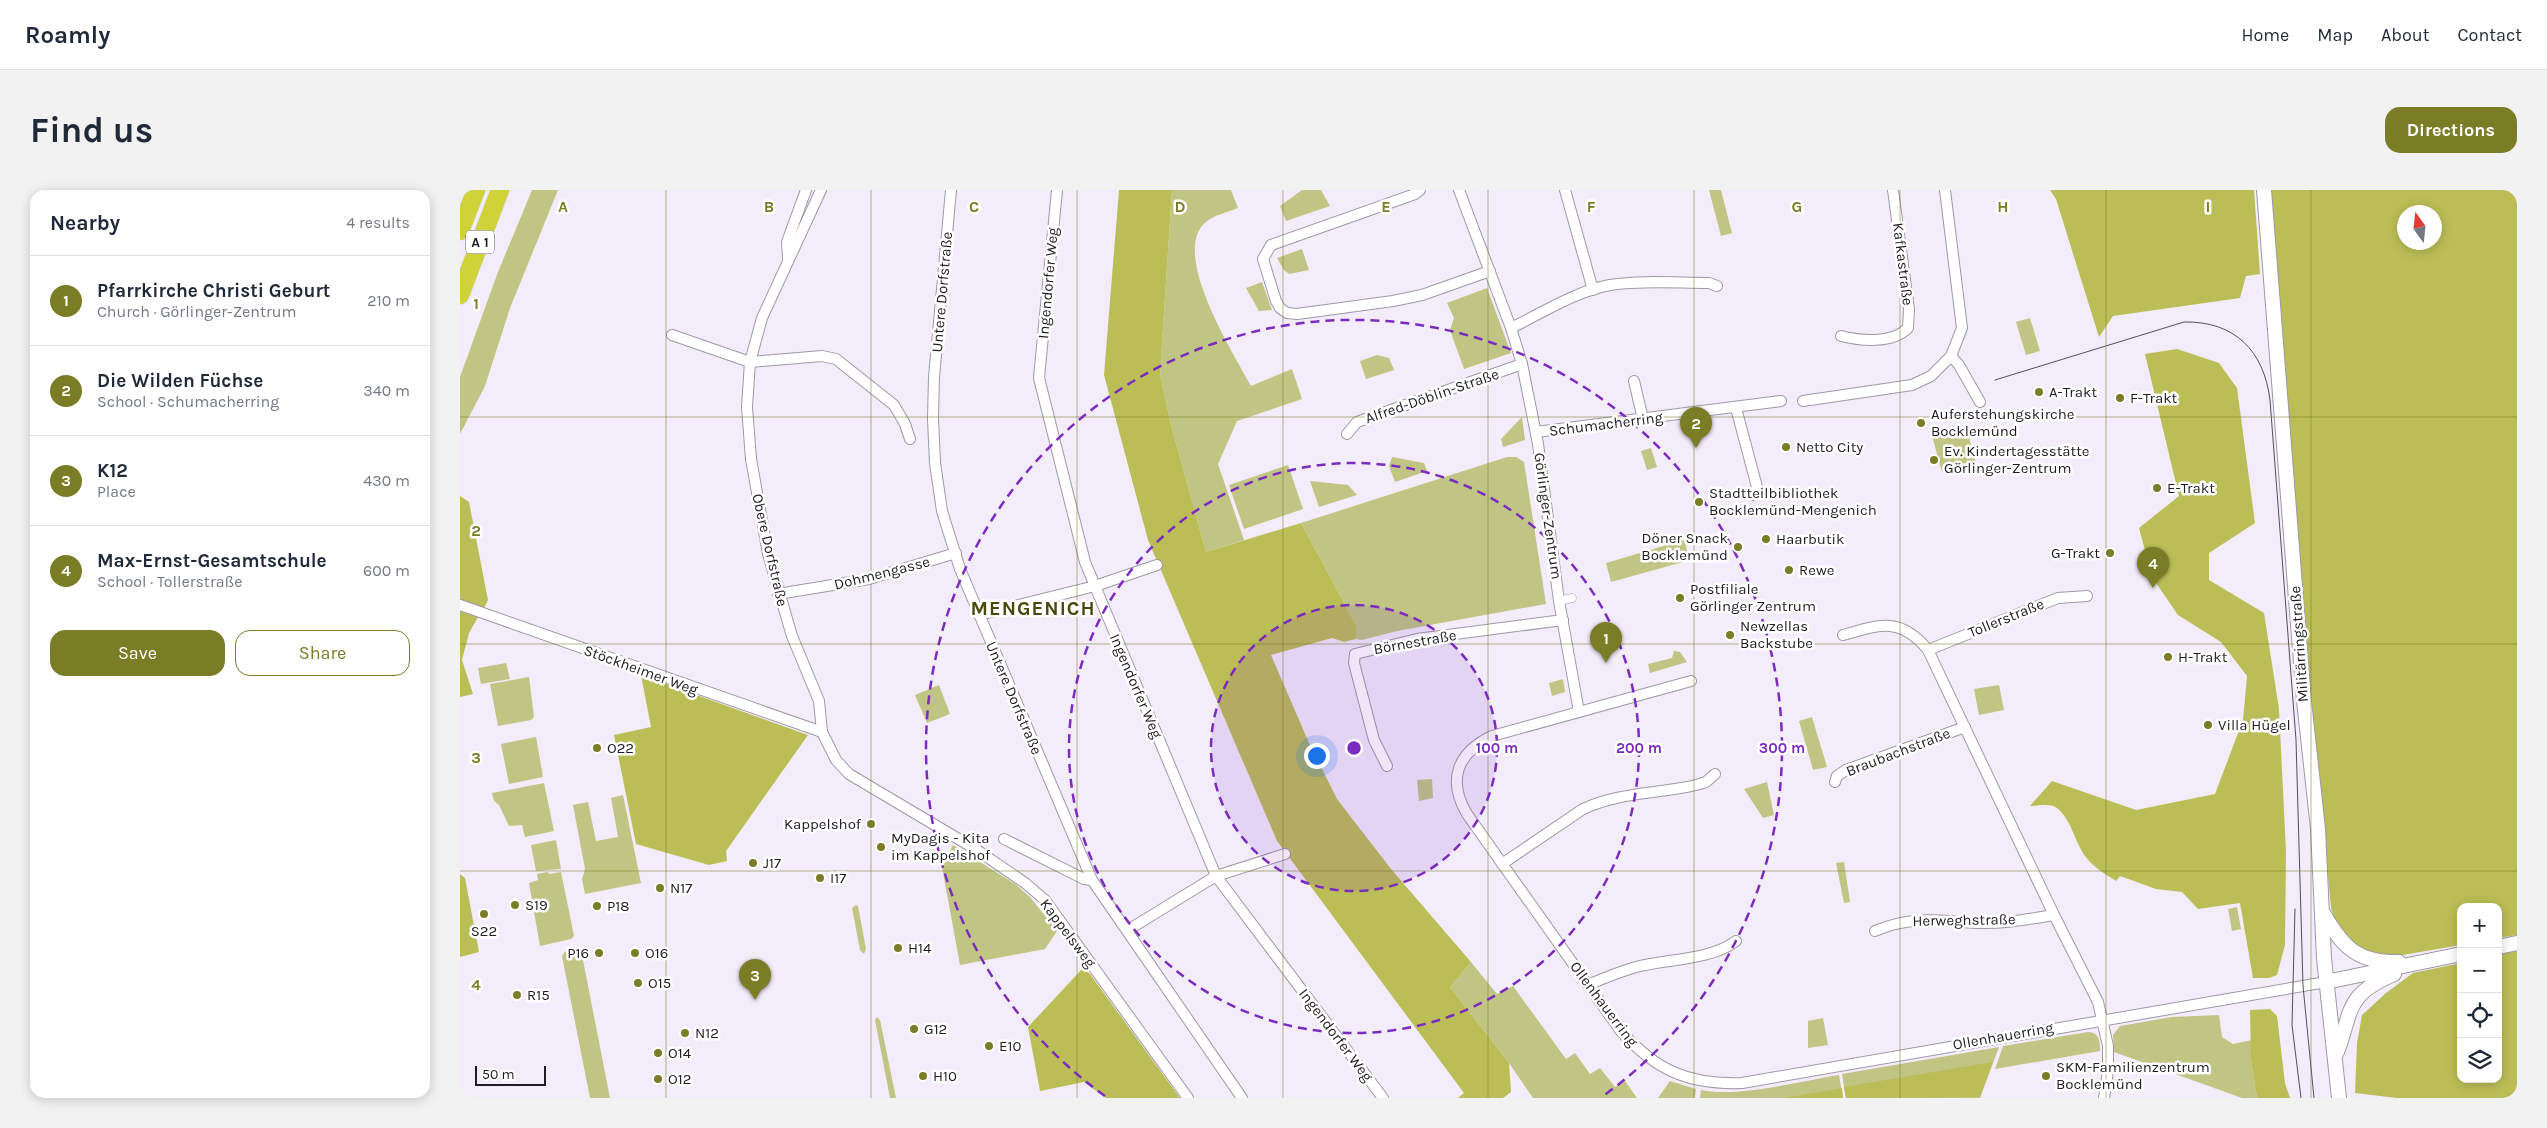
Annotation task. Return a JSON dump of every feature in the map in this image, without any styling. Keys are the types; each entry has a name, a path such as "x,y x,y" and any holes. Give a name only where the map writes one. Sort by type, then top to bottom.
{"highway":[{"name":"A 1","path":"460,231 476,190"},
{"name":"A 1","path":"460,295 500,190"}],"main road":[{"name":"Militärringstraße","path":"2264,190 2304,701 2318,829 2326,982 2336,1055 2339,1098"},
{"path":"2321,910 2337,937 2353,953 2368,959 2391,962 2423,962"},
{"path":"2502,946 2517,943"},
{"path":"2326,982 2457,955"},
{"path":"2336,1055 2348,1013 2356,999 2380,980 2423,962"}],"street":[{"name":"Obere Dorfstraße","path":"788,261 788,242 806,190"},
{"name":"Obere Dorfstraße","path":"821,190 762,318 750,362 747,417 750,459 766,545 778,594 792,636 819,701 822,732"},
{"name":"Untere Dorfstraße","path":"951,190 934,377 935,463 942,511 979,615 1092,880 1242,1098"},
{"name":"Ingendorfer Weg","path":"1057,190 1039,378 1085,562 1216,876 1383,1098"},
{"path":"1420,190 1414,194 1271,245 1263,259 1280,308 1297,314 1422,295 1490,271"},
{"name":"Schumacherring","path":"1459,190 1511,328 1522,364 1536,432 1644,420 1781,401"},
{"path":"1565,190 1593,290"},
{"name":"Kafkastraße","path":"1841,336 1868,340 1896,336 1908,328 1909,309 1893,190"},
{"path":"1803,401 1912,385 1932,376 1952,356 1962,328 1945,190"},
{"path":"1511,328 1593,290 1627,283 1709,282 1717,286"},
{"path":"672,335 750,362 822,356 836,359 894,405 910,439"},
{"path":"1952,356 1959,364 1980,402"},
{"name":"Alfred-Döblin-Straße","path":"1347,434 1357,422 1522,364"},
{"path":"1634,381 1644,420"},
{"path":"1736,408 1757,487 1753,495"},
{"name":"Görlinger-Zentrum","path":"1536,432 1559,601 1578,712"},
{"name":"Dohmengasse","path":"778,594 869,579 956,554"},
{"path":"979,615 1095,586 1157,565"},
{"name":"Tollerstraße","path":"1928,650 2058,598 2087,596"},
{"name":"Görlinger-Zentrum","path":"1559,601 1572,598"},
{"name":"Stöckheimer Weg","path":"460,605 822,732"},
{"name":"Börnestraße","path":"1387,766 1374,740 1354,663 1355,654 1417,639 1563,620"},
{"path":"1843,635 1874,626 1890,626 1907,631 1919,639 1928,650 2054,915 2086,977 2103,1020 2109,1060 2104,1098"},
{"name":"Ollenhauerring","path":"1690,681 1492,736 1472,747 1464,757 1456,778 1460,802 1620,1030 1637,1049 1652,1061 1680,1076 1710,1083 1742,1082 2103,1020 2259,996 2326,982"},
{"name":"Braubachstraße","path":"1835,782 1837,776 1846,770 1964,727"},
{"name":"Kappelsweg","path":"822,732 836,760 849,774 978,850 1025,883 1045,900 1188,1098"},
{"path":"1502,864 1595,803 1612,798 1690,787 1706,782 1715,774"},
{"path":"1004,840 1035,852 1084,879 1092,880"},
{"path":"1128,930 1216,876 1285,854"},
{"name":"Herweghstraße","path":"1875,931 1900,921 1918,919 1986,923 2054,915"},
{"path":"1588,985 1635,968 1713,954 1727,949 1736,942"}],"green space":[{"path":"532,190 558,190 510,308 485,386 460,434 460,377 498,272"},
{"path":"1172,190 1231,190 1238,208 1206,222 1197,236 1195,256 1199,279 1220,328 1251,386 1292,369 1302,399 1237,421 1218,464 1244,540 1206,552 1171,425 1160,374"},
{"path":"1302,190 1321,190 1330,206 1286,221 1280,206"},
{"path":"1709,190 1721,190 1732,233 1721,236"},
{"path":"1302,249 1309,270 1289,274 1284,270 1277,258"},
{"path":"1262,282 1272,310 1259,311 1246,288"},
{"path":"1487,288 1511,353 1464,369 1450,330 1454,318 1447,303"},
{"path":"2030,318 2040,351 2026,355 2016,322"},
{"path":"1377,355 1389,358 1394,370 1366,379 1360,361"},
{"path":"1522,417 1525,440 1503,447 1501,439"},
{"path":"1966,427 1976,462 1942,472 1932,436"},
{"path":"1651,448 1657,467 1647,470 1641,451"},
{"path":"1392,457 1424,463 1427,471 1395,482 1389,466"},
{"path":"1507,457 1516,457 1524,462 1546,604 1397,631 1362,640 1356,639 1356,625 1301,523"},
{"path":"1288,465 1303,509 1244,529 1229,485"},
{"path":"1310,481 1348,485 1357,495 1319,507"},
{"path":"1684,540 1690,560 1611,582 1606,563"},
{"path":"1674,651 1680,652 1687,662 1650,673 1648,664 1672,658"},
{"path":"506,663 510,679 481,684 478,668"},
{"path":"529,677 534,717 531,720 498,726 490,684"},
{"path":"1563,679 1565,692 1552,696 1549,683"},
{"path":"939,685 950,714 927,723 915,695"},
{"path":"1999,685 2004,710 1979,715 1974,689"},
{"path":"1812,717 1827,767 1813,770 1799,721"},
{"path":"536,737 543,777 509,784 501,744"},
{"path":"1432,779 1433,798 1419,801 1417,780"},
{"path":"1767,782 1774,815 1763,818 1744,789"},
{"path":"544,783 554,831 525,837 522,825 509,826 499,805 494,801 492,793"},
{"path":"623,795 641,883 585,894 582,879 585,869 573,805 588,802 596,841 618,837 611,798"},
{"path":"556,840 561,869 536,871 531,845"},
{"path":"953,845 1015,884 1030,897 1057,931 1045,949 960,965 942,867"},
{"path":"1844,862 1850,902 1844,903 1836,863"},
{"path":"548,872 549,874 561,872 574,936 571,939 540,946 529,883 538,880 537,874"},
{"path":"856,905 858,906 866,949 864,954 860,950 852,908"},
{"path":"2237,907 2241,929 2232,931 2228,909"},
{"path":"572,949 582,955 610,1098 590,1098 562,956 565,952"},
{"path":"1471,962 1497,994 1513,986 1566,1059 1575,1053 1590,1074 1600,1068 1615,1087 1625,1081 1637,1098 1533,1098 1509,1063 1450,987"},
{"path":"2219,1015 2222,1037 2233,1044 2252,1040 2251,1060 2257,1098 2242,1098 2114,1052 2113,1035 2120,1026 2172,1017"},
{"path":"877,1017 880,1020 896,1098 890,1098 875,1020"},
{"path":"1823,1018 1828,1045 1808,1048 1808,1021"},
{"path":"2088,1032 2097,1035 2100,1051 1995,1069 2003,1046"},
{"path":"1999,1047 1980,1098 1846,1098 1842,1074"},
{"path":"1839,1075 1843,1098 1700,1098 1701,1090 1732,1092"},
{"path":"1670,1081 1696,1089 1695,1098 1658,1098"}],"shaded area":[{"path":"1119,190 1172,190 1160,374 1171,425 1206,552 1301,523 1356,625 1356,639 1344,642 1332,638 1271,655 1309,743 1337,799 1391,869 1471,962 1450,987 1509,1063 1511,1092 1503,1098 1458,1098 1464,1093 1277,841 1148,540 1104,375"},
{"path":"2050,190 2254,190 2260,274 2246,276 2240,298 2113,316 2099,337 2056,199"},
{"path":"2271,190 2517,190 2517,935 2502,937 2502,903 2457,903 2457,946 2397,956 2375,955 2360,951 2339,932 2331,908 2299,568"},
{"path":"2177,349 2219,363 2237,388 2255,523 2209,553 2209,580 2264,613 2279,709 2286,852 2285,945 2277,975 2269,978 2253,978 2240,903 2198,909 2182,892 2156,889 2120,876 2116,881 2088,860 2066,818 2057,808 2048,805 2030,806 2052,781 2136,810 2215,794 2243,720 2247,676 2221,642 2178,615 2152,577 2139,528 2179,496 2145,354"},
{"path":"460,496 469,502 488,600 484,608 475,608 460,602"},
{"path":"460,611 478,617 469,633 462,660 473,694 460,697"},
{"path":"641,675 808,735 726,851 727,861 709,865 636,844 614,735 651,727"},
{"path":"460,874 465,878 479,952 460,957"},
{"path":"2517,950 2517,1098 2397,1098 2355,1093 2357,1043 2362,1015 2386,993 2413,973 2457,964 2457,1083 2502,1083 2502,954"},
{"path":"1083,968 1090,974 1180,1098 1106,1098 1084,1082 1040,1091 1028,1027"},
{"path":"2270,1009 2277,1016 2285,1083 2290,1098 2257,1098 2251,1060 2250,1010"},
{"path":"1993,1062 1980,1097 1846,1098 1844,1087"},
{"path":"1842,1088 1843,1098 1784,1098"}],"tram line":[{"path":"1995,380 2184,322 2202,323 2232,333 2244,342 2254,354 2261,367 2267,383 2270,400 2296,740 2303,986 2314,1098"},
{"path":"2295,909 2292,1025 2301,1098"}],"place":[{"name":"A-Trakt","path":"2039,392"},
{"name":"F-Trakt","path":"2120,398"},
{"name":"Auferstehungskirche Bocklemünd","path":"1921,423"},
{"name":"Netto City","path":"1786,447"},
{"name":"Die Wilden Füchse","path":"1696,448"},
{"name":"Ev. Kindertagesstätte Görlinger-Zentrum","path":"1934,460"},
{"name":"E-Trakt","path":"2157,488"},
{"name":"Stadtteilbibliothek Bocklemünd-Mengenich","path":"1699,502"},
{"name":"Haarbutik","path":"1766,539"},
{"name":"Döner Snack Bocklemünd","path":"1738,547"},
{"name":"G-Trakt","path":"2110,553"},
{"name":"Rewe","path":"1789,570"},
{"name":"Max-Ernst-Gesamtschule","path":"2153,588"},
{"name":"Postfiliale Görlinger Zentrum","path":"1680,598"},
{"name":"Newzellas Backstube","path":"1730,635"},
{"name":"H-Trakt","path":"2168,657"},
{"name":"Pfarrkirche Christi Geburt","path":"1606,663"},
{"name":"Villa Hügel","path":"2208,725"},
{"name":"O22","path":"597,748"},
{"name":"Kappelshof","path":"871,824"},
{"name":"MyDagis - Kita im Kappelshof","path":"881,847"},
{"name":"J17","path":"753,863"},
{"name":"I17","path":"820,878"},
{"name":"N17","path":"660,888"},
{"name":"S19","path":"515,905"},
{"name":"P18","path":"597,906"},
{"name":"S22","path":"484,914"},
{"name":"H14","path":"898,948"},
{"name":"P16","path":"599,953"},
{"name":"O16","path":"635,953"},
{"name":"O15","path":"638,983"},
{"name":"R15","path":"517,995"},
{"name":"K12","path":"755,1000"},
{"name":"G12","path":"914,1029"},
{"name":"N12","path":"685,1033"},
{"name":"E10","path":"989,1046"},
{"name":"O14","path":"658,1053"},
{"name":"H10","path":"923,1076"},
{"name":"SKM-Familienzentrum Bocklemünd","path":"2046,1076"},
{"name":"O12","path":"658,1079"}],"district":[{"name":"MENGENICH","path":"1033,608"}]}
